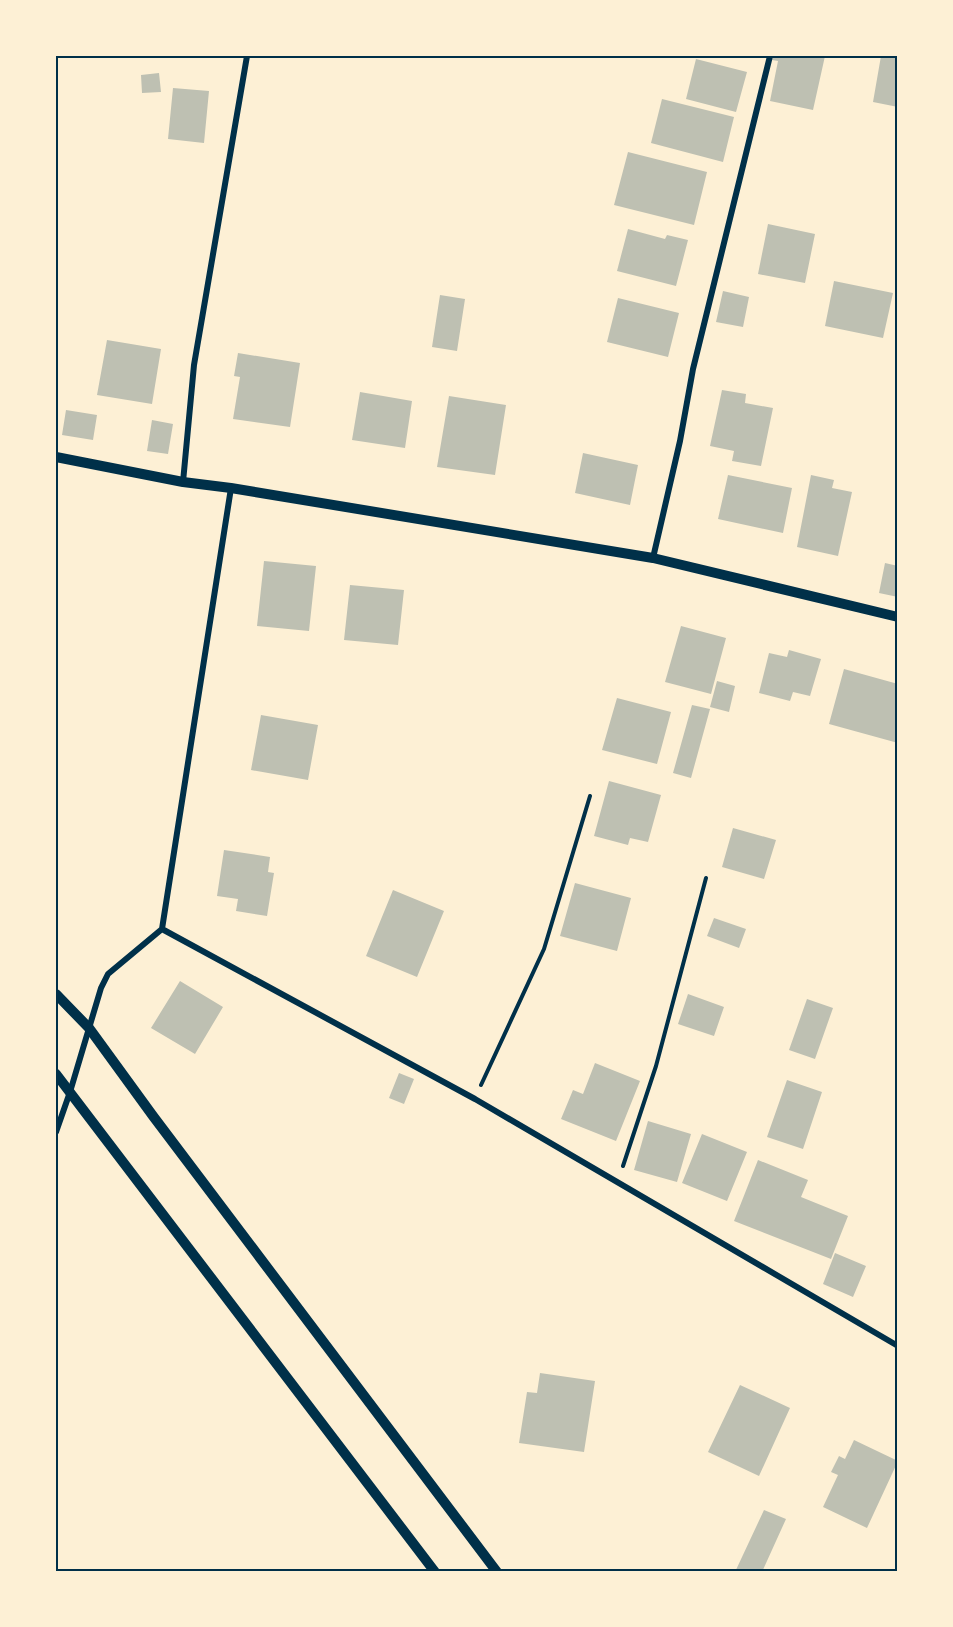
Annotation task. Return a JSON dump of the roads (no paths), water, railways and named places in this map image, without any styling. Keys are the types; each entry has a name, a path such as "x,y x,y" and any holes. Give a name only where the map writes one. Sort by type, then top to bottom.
{"street":[{"path":"183,482 194,365 247,56"},
{"path":"653,558 680,441 693,369 771,56"},
{"path":"56,457 183,482 653,558 897,618"},
{"path":"56,1132 101,988 108,974 162,929 231,488"},
{"path":"162,929 475,1099 897,1346"},
{"path":"56,994 89,1028 497,1572"},
{"path":"56,1074 435,1572"}]}
